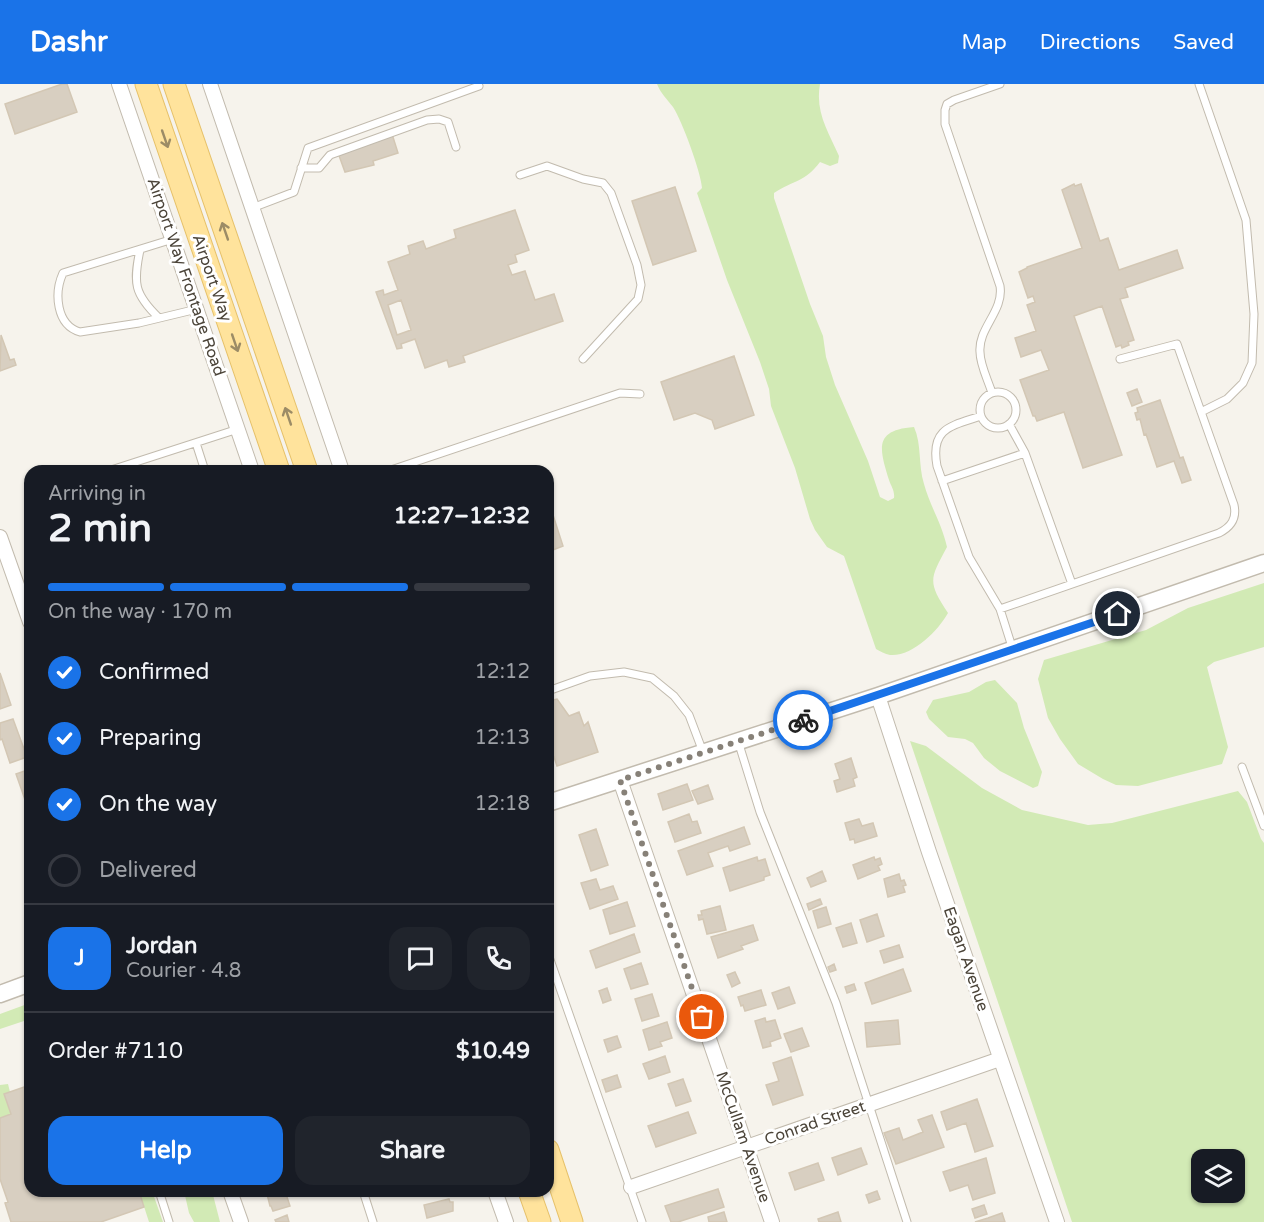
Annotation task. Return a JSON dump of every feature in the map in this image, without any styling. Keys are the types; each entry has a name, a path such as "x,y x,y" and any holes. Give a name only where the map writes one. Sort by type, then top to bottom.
{"main road":[{"name":"Airport Way","path":"146,84 277,465"},
{"name":"Airport Way","path":"174,84 306,465"},
{"path":"554,1168 572,1222"},
{"path":"531,1197 540,1222"}],"street":[{"name":"Airport Way Frontage Road","path":"119,84 250,465"},
{"path":"210,84 340,465"},
{"path":"0,537 24,605"},
{"path":"554,801 878,696 1264,563"},
{"name":"Eagan Avenue","path":"878,696 1057,1222"},
{"name":"McCullam Avenue","path":"620,780 772,1222"},
{"path":"0,994 24,985"},
{"name":"Conrad Street","path":"631,1187 1000,1059"},
{"path":"232,1197 241,1222"},
{"path":"497,1197 506,1222"}],"lane":[{"path":"992,393 981,359 980,344 1000,301 1000,286 944,117 947,104 1000,84"},
{"path":"1198,84 1246,220 1254,314 1252,363 1243,383 1227,399 1201,412"},
{"path":"252,208 294,192 308,148 481,85"},
{"path":"301,168 319,168 330,155 427,120 440,119 448,122 456,147"},
{"path":"520,175 547,166 583,179 603,183 611,193 637,265 641,285 638,299 583,358"},
{"path":"173,238 63,273 58,285 60,313 72,330 80,333 197,309"},
{"path":"140,250 136,268 136,287 144,304 159,318"},
{"path":"1000,609 1229,528 1235,513 1234,506 1177,344 1120,359"},
{"path":"406,465 620,393 640,394"},
{"path":"992,393 1005,393 1013,400 1015,416 1009,424 1003,427 991,427 981,416 983,400 992,393"},
{"path":"981,416 951,427 939,435 935,444 935,454 942,481 969,557 1000,609 1013,650"},
{"path":"1009,424 1025,453 1072,584"},
{"path":"127,465 238,429"},
{"path":"196,443 203,465"},
{"path":"942,481 1025,453"},
{"path":"554,689 590,675 624,672 652,678 674,696 689,715 702,752"},
{"path":"738,740 760,812 836,1003 907,1222"},
{"path":"1242,767 1264,826"},
{"path":"554,971 642,1222"},
{"path":"161,1197 169,1222"},
{"path":"365,1197 373,1222"}],"green space":[{"path":"657,84 820,84 819,104 827,130 839,156 838,163 830,166 820,162 804,177 774,193 774,198 823,336 826,357 835,385 868,461 880,497 888,501 894,498 894,495 883,459 883,443 892,432 914,427 924,484 947,547 933,580 937,594 948,613 924,642 907,652 890,655 876,649 844,556 827,547 810,519 795,468 771,406 769,389 760,362 727,280 697,193 702,188 690,147 677,114"},
{"path":"1264,583 1264,647 1214,662 1207,667 1228,747 1222,764 1138,786 1116,785 1078,764 1048,718 1038,679 1044,660 1146,630 1188,608"},
{"path":"995,680 1017,703 1024,728 1042,772 1038,786 1033,788 1000,771 984,758 973,743 965,739 948,737 929,719 926,712 933,700 969,692 986,682"},
{"path":"910,741 926,746 982,788 1022,810 1088,825 1112,823 1238,791 1247,802 1264,843 1264,1222 1072,1222"},
{"path":"24,1005 24,1021 0,1029 0,1014"},
{"path":"8,1084 10,1092 4,1094 11,1114 0,1118 0,1085"},
{"path":"141,1197 154,1197 163,1222 149,1222"},
{"path":"185,1197 214,1197 220,1222 194,1222"}],"building":[{"path":"67,84 77,112 15,134 5,104"},
{"path":"392,134 398,153 373,161 374,165 345,172 337,150"},
{"path":"1074,184 1075,186 1081,184 1100,241 1108,238 1119,270 1177,250 1183,268 1125,288 1128,297 1120,299 1134,340 1128,342 1129,345 1122,348 1121,345 1116,347 1102,306 1074,316 1122,455 1083,468 1064,412 1037,421 1033,416 1020,380 1049,370 1041,350 1021,357 1015,338 1036,331 1027,305 1035,302 1033,296 1028,298 1019,272 1027,267 1082,248 1062,190"},
{"path":"675,187 696,251 653,265 632,201"},
{"path":"515,210 529,250 515,255 517,262 508,265 512,275 525,271 535,300 554,294 563,321 463,356 465,362 449,367 447,360 425,368 415,339 401,344 402,348 397,349 376,292 383,290 384,295 398,290 388,262 410,254 408,246 423,241 426,249 456,238 454,230","holes":["401,300 411,330 397,335 388,305"]},
{"path":"1,335 10,360 14,359 16,365 0,371"},
{"path":"734,356 754,415 715,429 712,420 695,413 674,420 661,382"},
{"path":"1137,389 1142,402 1132,406 1127,393"},
{"path":"1160,400 1180,458 1183,457 1191,480 1182,483 1174,461 1157,467 1140,419 1137,420 1135,413 1138,412 1137,408"},
{"path":"554,518 563,546 554,550"},
{"path":"0,673 11,705 0,709"},
{"path":"557,699 569,716 579,712 584,726 588,722 598,752 557,766 554,757 554,700"},
{"path":"13,719 24,749 24,758 10,763 2,739 0,740 0,723"},
{"path":"851,758 857,777 853,779 855,786 837,792 834,781 840,779 835,764"},
{"path":"24,771 24,797 16,774"},
{"path":"687,784 693,800 663,810 658,794"},
{"path":"708,785 713,799 698,804 692,791"},
{"path":"689,814 692,822 697,821 701,833 675,842 668,822"},
{"path":"859,819 862,826 873,823 877,836 855,843 854,839 850,840 845,823"},
{"path":"744,827 750,844 730,851 728,846 708,853 713,866 687,875 678,851"},
{"path":"596,829 608,865 591,871 579,835"},
{"path":"757,857 758,861 765,859 770,875 764,877 764,880 730,891 723,868"},
{"path":"874,857 875,860 880,858 882,864 878,866 880,870 858,879 853,865"},
{"path":"822,871 826,881 811,887 807,878"},
{"path":"899,874 901,881 904,880 906,885 903,886 905,892 888,897 884,879"},
{"path":"596,879 600,890 613,886 618,899 590,909 581,883"},
{"path":"820,899 822,904 809,910 807,904"},
{"path":"627,902 635,926 610,934 603,910"},
{"path":"720,906 726,930 707,934 703,919 699,920 698,915 702,915 701,911"},
{"path":"826,907 831,924 818,928 813,911"},
{"path":"877,914 884,936 867,942 860,920"},
{"path":"851,923 857,943 843,947 836,928"},
{"path":"753,925 758,940 741,946 743,949 718,958 711,937"},
{"path":"634,934 640,952 596,968 590,951"},
{"path":"899,945 903,957 884,963 880,951"},
{"path":"641,963 648,984 631,989 624,969"},
{"path":"834,964 836,970 830,972 828,967"},
{"path":"903,969 911,991 872,1004 865,983"},
{"path":"735,972 740,983 732,987 727,975"},
{"path":"854,984 856,990 847,993 845,987"},
{"path":"789,987 795,1003 778,1009 772,993"},
{"path":"607,988 611,1000 603,1003 599,991"},
{"path":"761,990 766,1005 745,1011 738,997"},
{"path":"652,994 659,1016 642,1021 635,999"},
{"path":"765,1018 766,1022 775,1020 781,1038 770,1042 771,1046 763,1048 755,1021"},
{"path":"898,1020 900,1044 867,1047 865,1023"},
{"path":"667,1022 672,1038 660,1042 662,1046 649,1050 643,1030"},
{"path":"802,1028 809,1046 791,1052 784,1034"},
{"path":"617,1036 621,1047 608,1052 604,1040"},
{"path":"665,1056 670,1072 649,1079 643,1064"},
{"path":"791,1057 803,1095 773,1105 766,1085 779,1081 773,1063"},
{"path":"617,1075 621,1087 606,1092 602,1080"},
{"path":"683,1079 691,1101 676,1106 668,1084"},
{"path":"24,1087 24,1197 141,1197 144,1207 101,1222 11,1222 5,1203 8,1202 0,1179 0,1118 11,1114 4,1094"},
{"path":"977,1099 993,1146 975,1152 966,1123 947,1130 941,1112"},
{"path":"688,1112 696,1133 656,1147 648,1126"},
{"path":"932,1115 944,1147 896,1164 884,1133 899,1128 903,1140 923,1132 918,1120"},
{"path":"861,1148 867,1164 838,1175 832,1158"},
{"path":"986,1158 995,1193 973,1200 968,1185 950,1191 943,1172"},
{"path":"818,1163 824,1180 795,1190 789,1173"},
{"path":"718,1189 724,1207 678,1222 671,1222 665,1206"},
{"path":"877,1191 880,1199 869,1203 866,1195"},
{"path":"268,1197 287,1197 290,1206 273,1211"},
{"path":"449,1199 453,1202 453,1211 427,1218 424,1205"},
{"path":"984,1205 987,1214 975,1218 972,1209"},
{"path":"724,1212 727,1222 709,1222 708,1217"},
{"path":"838,1212 841,1222 819,1222 818,1219"},
{"path":"1002,1213 1005,1222 975,1222 988,1218"},
{"path":"287,1215 289,1222 276,1222 275,1220"}],"way so far":[{"path":"702,1017 620,780 803,720"}],"route":[{"path":"803,720 1118,614"}]}
